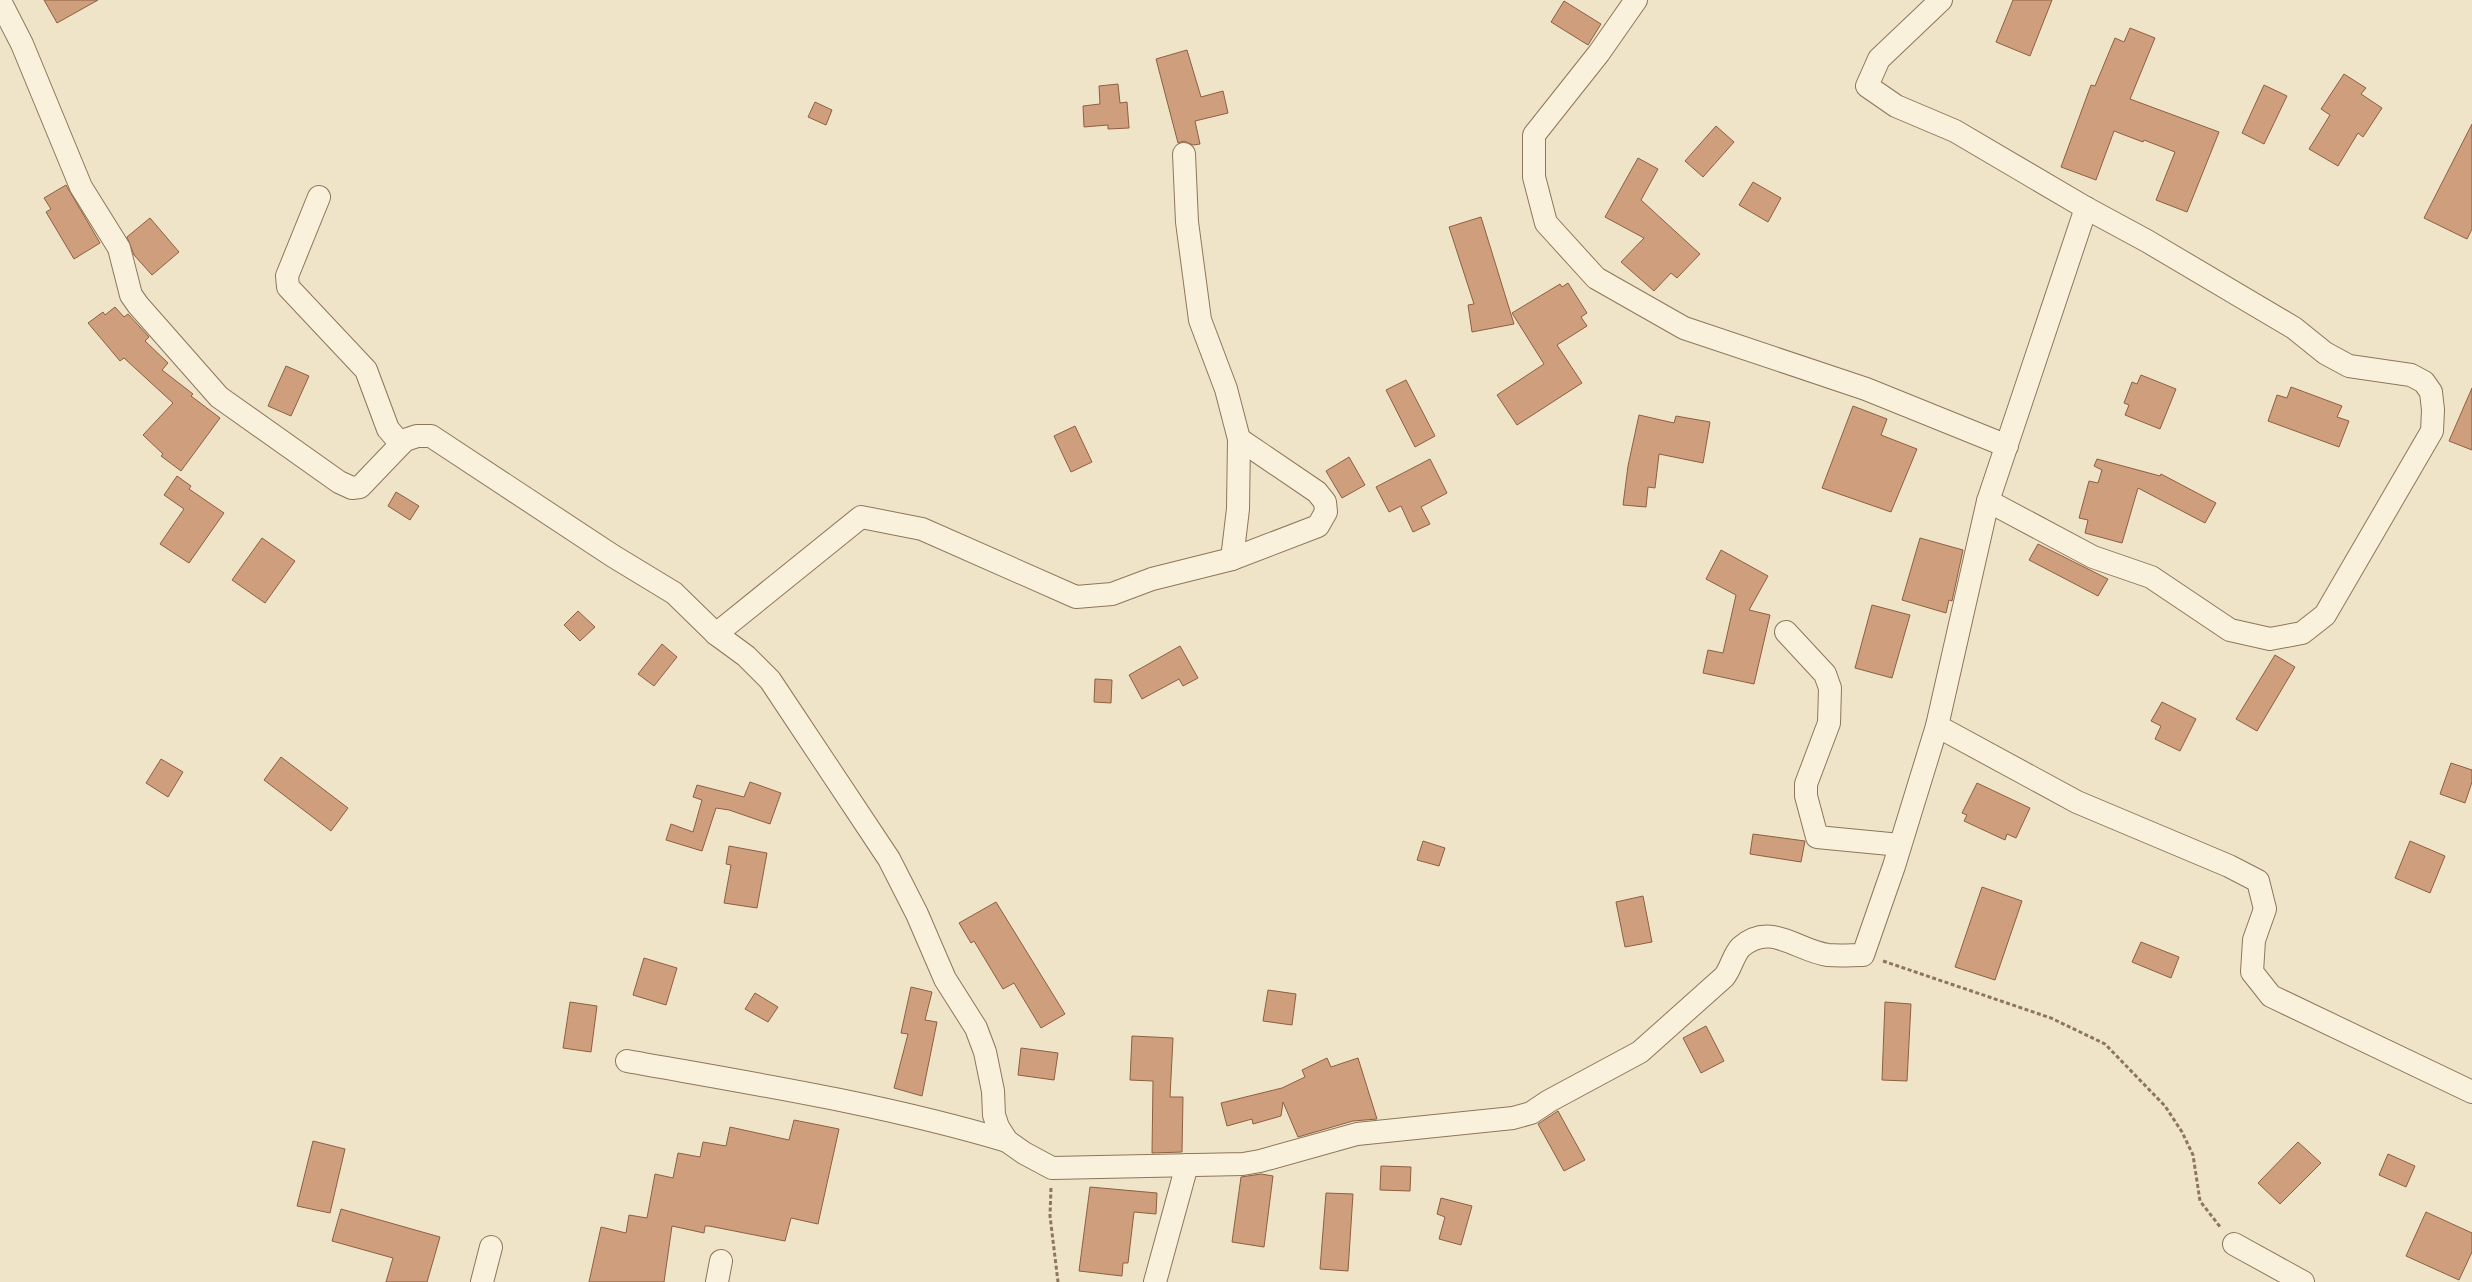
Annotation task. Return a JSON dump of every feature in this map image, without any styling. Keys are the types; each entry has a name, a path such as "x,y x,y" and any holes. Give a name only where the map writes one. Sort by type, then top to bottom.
{"street":[{"path":"1636,0 1599,53 1534,135 1534,177 1546,223 1596,278 1684,328 1866,388 2007,446"},
{"path":"1941,0 1879,59 1866,86 1896,106 1955,131 2086,208 2147,241 2294,328 2325,353 2349,366 2411,375 2424,382 2431,392 2433,410 2432,431 2324,615 2302,633 2270,639 2230,630 2151,577 2093,557 1988,501"},
{"path":"0,1 22,44 81,187 119,248 131,295 181,356 219,397 339,482 352,488 360,486 405,440 417,436 431,436 613,556 674,593 716,634 746,656 770,680 889,859 917,914 945,979 976,1028 985,1052 994,1091 994,1115 998,1127 1007,1140 1024,1153 1052,1168 1187,1165 1260,1161 1357,1134 1513,1118 1531,1113 1550,1100 1640,1052 1724,977 1731,969 1739,949 1754,938 1772,936 1827,955 1863,955 1937,726 1988,501 2086,208"},
{"path":"1184,154 1187,222 1200,320 1226,389 1239,439 1238,509 1232,559"},
{"path":"318,197 287,276 288,287 366,370 388,428 401,444"},
{"path":"716,634 861,517 922,529 1076,597 1112,594 1152,579 1232,559 1318,526 1326,512 1325,502 1317,492 1239,439"},
{"path":"1786,632 1825,674 1830,688 1829,723 1813,770 1806,784 1806,796 1817,836 1900,845"},
{"path":"1937,726 2077,802 2229,866 2258,881 2265,909 2254,940 2252,972 2271,996 2472,1092"},
{"path":"627,1060 856,1103 949,1124 1007,1140"},
{"path":"1155,1282 1187,1165"},
{"path":"2234,1244 2302,1282"},
{"path":"482,1282 491,1247"}],"path":[{"path":"1863,955 2051,1018 2105,1044 2169,1112 2192,1155 2200,1201 2234,1244"},
{"path":"1052,1168 1050,1216 1058,1282"}],"building":[{"path":"44,0 98,0 57,23"},
{"path":"2013,0 2052,0 2030,56 1996,42"},
{"path":"1564,1 1601,24 1588,45 1551,22"},
{"path":"2130,28 2155,38 2130,99 2219,132 2187,212 2156,200 2175,152 2144,140 2143,142 2114,131 2096,180 2061,167 2091,85 2095,86 2115,38 2124,42"},
{"path":"1187,50 1201,97 1223,91 1228,113 1195,121 1200,144 1193,145 1184,141 1178,143 1156,59"},
{"path":"2344,74 2366,88 2361,94 2382,108 2363,137 2358,133 2338,166 2309,149 2330,115 2321,109"},
{"path":"1118,84 1120,103 1127,102 1129,128 1108,129 1108,125 1084,127 1083,106 1100,104 1099,86"},
{"path":"2264,85 2287,96 2264,144 2242,133"},
{"path":"815,102 832,110 826,125 808,117"},
{"path":"2472,124 2472,229 2467,239 2424,218"},
{"path":"1716,126 1734,142 1703,177 1685,161"},
{"path":"1638,158 1658,169 1641,200 1700,254 1677,278 1671,273 1654,291 1621,262 1644,238 1605,217"},
{"path":"1753,182 1781,198 1768,222 1739,205"},
{"path":"66,185 100,243 74,259 46,212 51,209 44,198"},
{"path":"1481,217 1514,324 1472,332 1468,305 1474,304 1449,227"},
{"path":"150,218 179,252 152,275 134,255 127,237"},
{"path":"1568,283 1587,313 1581,317 1587,326 1557,345 1582,383 1517,425 1497,395 1544,364 1512,313 1560,284 1562,287"},
{"path":"115,307 124,317 128,314 149,337 145,341 168,363 162,370 193,394 191,396 220,418 181,471 161,456 163,454 143,435 173,403 124,358 120,361 88,323 103,312 105,315"},
{"path":"286,366 309,376 291,416 268,406"},
{"path":"2141,375 2176,389 2160,429 2125,415 2129,405 2124,403 2132,382 2137,384"},
{"path":"1406,380 1435,436 1415,447 1386,390"},
{"path":"2291,387 2342,406 2337,417 2349,421 2339,447 2268,421 2277,395 2287,398"},
{"path":"2472,388 2472,450 2449,441"},
{"path":"1853,406 1887,419 1881,435 1917,449 1891,512 1822,488"},
{"path":"1639,415 1674,423 1676,416 1710,422 1703,463 1659,454 1655,488 1648,487 1646,507 1623,505 1628,466"},
{"path":"1075,426 1092,462 1071,472 1054,436"},
{"path":"1349,457 1365,485 1342,498 1326,471"},
{"path":"1430,459 1447,493 1421,507 1430,524 1413,532 1401,506 1389,512 1376,487"},
{"path":"2097,459 2160,476 2161,474 2216,503 2205,523 2138,488 2122,543 2085,533 2088,520 2079,518 2089,481 2098,483 2102,470 2094,466"},
{"path":"177,476 191,486 189,489 224,513 189,563 160,544 184,509 164,495"},
{"path":"396,492 419,506 410,520 388,506"},
{"path":"262,538 295,561 265,603 232,580"},
{"path":"1920,538 1963,550 1952,601 1949,600 1946,613 1902,600"},
{"path":"2038,544 2108,579 2098,596 2029,560"},
{"path":"1721,550 1768,576 1749,610 1770,615 1754,684 1703,673 1708,650 1723,653 1736,595 1706,579"},
{"path":"1872,605 1910,615 1892,678 1855,668"},
{"path":"578,611 595,627 580,641 564,625"},
{"path":"662,644 677,657 654,686 638,674"},
{"path":"1180,646 1198,678 1183,686 1179,679 1142,699 1129,675"},
{"path":"2275,655 2295,667 2257,731 2236,719"},
{"path":"1095,679 1112,680 1111,703 1094,702"},
{"path":"2162,702 2196,719 2180,751 2155,739 2161,726 2151,721"},
{"path":"281,757 348,808 331,831 264,780"},
{"path":"161,759 183,772 168,797 146,783"},
{"path":"2451,763 2472,770 2472,782 2465,803 2440,794"},
{"path":"750,782 781,793 770,824 729,810 716,808 702,851 666,840 671,824 693,832 702,800 693,797 697,785 744,797"},
{"path":"1977,783 2030,808 2016,838 2007,834 2005,840 1964,821 1967,815 1962,813"},
{"path":"1753,834 1805,841 1801,862 1750,854"},
{"path":"1423,841 1445,848 1439,866 1417,860"},
{"path":"2410,841 2445,856 2430,893 2395,878"},
{"path":"729,846 767,853 757,908 724,903 731,865 726,864"},
{"path":"1982,887 2022,901 1995,980 1955,967"},
{"path":"1643,896 1652,942 1625,947 1616,902"},
{"path":"996,902 1065,1014 1041,1028 1014,983 1003,989 974,941 971,943 959,923"},
{"path":"2141,942 2179,957 2171,978 2132,962"},
{"path":"644,958 677,968 666,1005 633,995"},
{"path":"911,987 932,992 925,1020 937,1022 922,1096 894,1088 908,1034 901,1033"},
{"path":"1268,990 1296,994 1292,1025 1263,1021"},
{"path":"755,993 778,1007 768,1022 745,1009"},
{"path":"570,1002 597,1006 591,1052 563,1048"},
{"path":"1885,1002 1911,1004 1907,1081 1882,1080"},
{"path":"1706,1026 1724,1061 1701,1073 1683,1038"},
{"path":"1132,1036 1173,1038 1170,1097 1183,1097 1182,1152 1152,1153 1153,1081 1130,1080"},
{"path":"1021,1048 1058,1053 1054,1080 1018,1075"},
{"path":"1327,1058 1331,1067 1358,1058 1377,1119 1353,1121 1298,1137 1283,1102 1281,1116 1253,1124 1252,1119 1227,1126 1221,1103 1282,1088 1305,1077 1302,1070"},
{"path":"1558,1111 1585,1160 1564,1171 1538,1124"},
{"path":"794,1120 839,1129 818,1224 791,1218 785,1241 709,1226 705,1226 704,1233 672,1226 664,1282 589,1282 601,1227 626,1233 629,1215 647,1218 655,1174 673,1178 678,1153 700,1157 703,1142 726,1146 730,1127 789,1140"},
{"path":"313,1141 345,1149 330,1213 297,1206"},
{"path":"2298,1142 2321,1163 2280,1204 2258,1183"},
{"path":"2388,1154 2415,1166 2406,1187 2379,1175"},
{"path":"1381,1166 1411,1167 1410,1191 1380,1190"},
{"path":"1261,1174 1273,1176 1264,1247 1232,1242 1241,1177"},
{"path":"1090,1187 1157,1193 1156,1214 1134,1212 1128,1263 1123,1263 1122,1276 1079,1271"},
{"path":"1326,1193 1353,1194 1348,1271 1320,1269"},
{"path":"1441,1198 1472,1206 1461,1245 1439,1239 1445,1217 1437,1214"},
{"path":"341,1209 440,1237 427,1282 386,1282 393,1258 332,1241"},
{"path":"2426,1212 2472,1233 2472,1252 2459,1280 2406,1256"}]}
